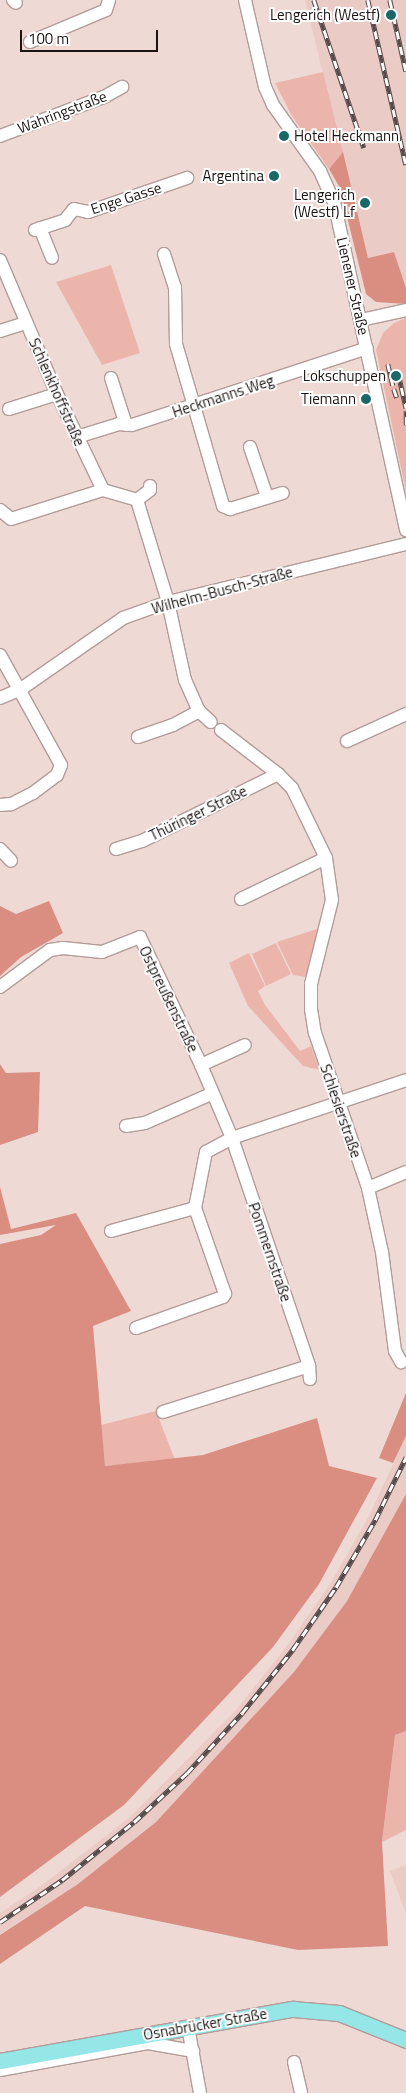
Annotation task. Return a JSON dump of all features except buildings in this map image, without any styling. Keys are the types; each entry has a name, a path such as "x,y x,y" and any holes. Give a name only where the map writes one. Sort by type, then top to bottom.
{"main road":[{"name":"Osnabrücker Straße","path":"0,2061 277,2011 318,2009 339,2013 406,2040"}],"street":[{"path":"30,42 106,10 109,0"},
{"name":"Lienener Straße","path":"245,0 265,87 273,105 330,192 361,320 406,530"},
{"name":"Wahringstraße","path":"0,136 104,97 122,87"},
{"name":"Enge Gasse","path":"52,258 38,229 64,220 74,209 88,212 187,178"},
{"path":"164,254 175,287 176,344 223,506 230,510 283,493"},
{"name":"Schlenkhoffstraße","path":"0,260 57,394 103,490"},
{"path":"361,320 406,310"},
{"path":"0,331 26,323"},
{"name":"Heckmanns Weg","path":"77,437 194,405 367,348"},
{"path":"111,378 126,424"},
{"path":"9,409 57,394"},
{"path":"250,447 267,497"},
{"path":"137,500 150,490 150,486"},
{"path":"0,510 11,519 103,490 137,500"},
{"path":"137,500 168,602 185,680 198,711 211,722"},
{"name":"Wilhelm-Busch-Straße","path":"0,698 21,688 123,618 168,602 406,544"},
{"path":"0,655 21,688 61,765 61,771 34,793 11,804 0,805"},
{"path":"138,737 173,725 198,711"},
{"path":"347,741 406,714"},
{"name":"Schlesierstraße","path":"221,730 278,774 302,804 326,858 332,900 311,984 311,1009 315,1033 368,1188 382,1252 395,1352 401,1362"},
{"name":"Thüringer Straße","path":"116,849 142,841 278,774"},
{"path":"0,849 10,861"},
{"path":"241,899 326,858"},
{"name":"Ostpreußenstraße","path":"0,987 50,950 63,948 102,952 140,938 201,1065 232,1138"},
{"name":"Ostpreußenstraße","path":"201,1065 245,1045"},
{"path":"136,1328 223,1297 225,1294 196,1208 206,1152 232,1138 340,1104 406,1080"},
{"path":"126,1126 145,1124 213,1093"},
{"name":"Pommernstraße","path":"232,1138 309,1366 310,1379"},
{"path":"368,1188 406,1172"},
{"path":"111,1232 196,1208"},
{"path":"163,1412 309,1366"},
{"path":"188,2027 200,2093"},
{"name":"Osnabrücker Straße","path":"0,2070 148,2043 192,2051"},
{"path":"294,2062 301,2093"}],"shaded area":[{"path":"305,0 406,0 406,288 394,252 368,258"},
{"path":"323,72 343,152 329,169 292,116 275,83"},
{"path":"343,152 368,258 394,252 406,288 406,304 376,302 366,294 340,188 329,169"},
{"path":"111,265 140,353 102,365 56,282"},
{"path":"406,318 406,491 376,350 383,333 394,323"},
{"path":"49,901 63,933 21,957 0,976 0,906 16,914"},
{"path":"320,928 306,977 293,975 277,942"},
{"path":"276,943 291,974 266,986 252,954"},
{"path":"249,953 265,986 258,991 265,1005 300,1051 311,1046 320,1070 303,1066 248,1006 229,963"},
{"path":"0,1064 6,1073 40,1072 38,1132 0,1145"},
{"path":"0,1187 11,1229 76,1213 131,1311 93,1326 105,1466 203,1455 317,1418 329,1466 377,1478 319,1584 273,1647 124,1805 0,1897 0,1244 41,1235 56,1225 0,1235"},
{"path":"406,1393 406,1436 393,1463 379,1458"},
{"path":"156,1411 175,1460 105,1466 101,1425"},
{"path":"406,1436 406,1493 394,1521 347,1601 294,1672 156,1822 78,1884 0,1934 0,1913 41,1886 130,1817 237,1709 287,1646 330,1584 369,1516"},
{"path":"406,1494 406,1731 395,1735 382,1842 388,1946 298,1950 85,1906 0,1964 0,1935 78,1884 156,1822 294,1672 347,1601"},
{"path":"406,1731 406,1830 382,1842 395,1735"},
{"path":"406,1865 406,1914 390,1871"}],"railway":[{"path":"314,0 364,148"},
{"path":"368,0 406,165"},
{"path":"390,0 406,71"},
{"path":"388,364 393,385"},
{"path":"398,372 406,408"},
{"path":"394,389 397,398"},
{"path":"406,411 406,425"},
{"path":"0,1922 62,1880 134,1822 187,1773 242,1713 293,1649 336,1587 375,1520 406,1457"}],"place":[{"name":"Lengerich (Westf)","path":"391,15"},
{"name":"Hotel Heckmann","path":"284,136"},
{"name":"Argentina","path":"274,176"},
{"name":"Lengerich (Westf) Lf","path":"365,203"},
{"name":"Lokschuppen","path":"396,376"},
{"name":"Tiemann","path":"366,399"}]}
